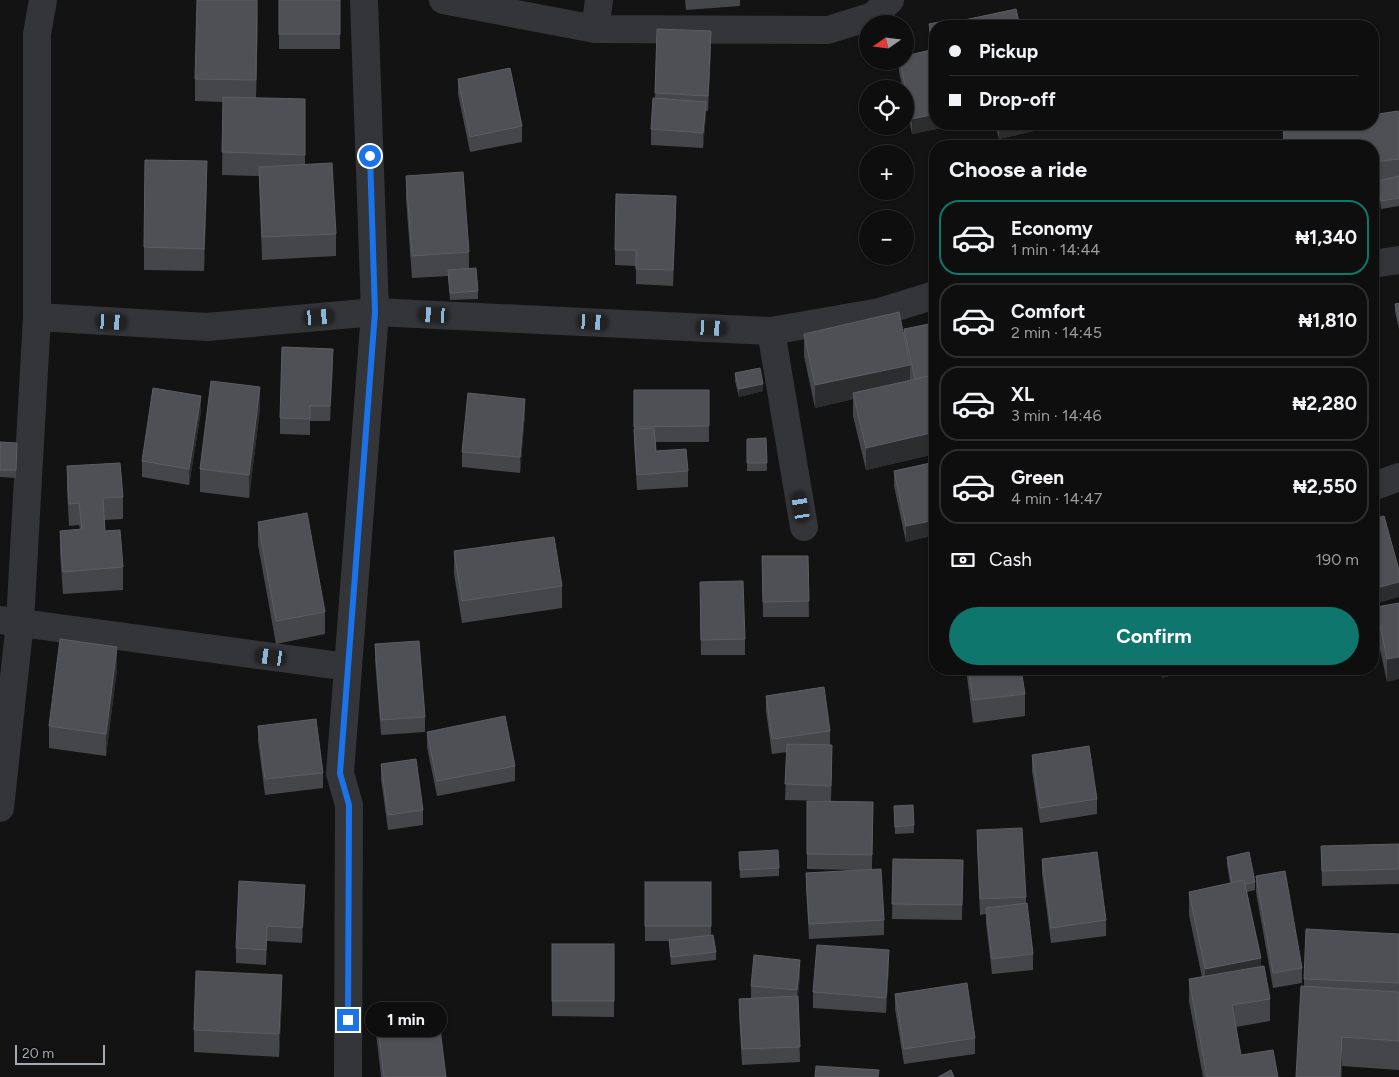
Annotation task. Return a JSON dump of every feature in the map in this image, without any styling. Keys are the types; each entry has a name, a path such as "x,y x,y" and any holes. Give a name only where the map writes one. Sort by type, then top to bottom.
{"street":[{"path":"0,808 10,621 36,317 37,34 43,0"},
{"path":"348,1077 347,831 349,805 340,773 375,312 364,0"},
{"path":"444,0 595,29 828,30 873,16 890,0"},
{"path":"595,29 598,0"},
{"path":"1379,263 1399,260"},
{"path":"36,317 207,327 375,312 771,331 880,312 929,298"},
{"path":"771,331 804,527"},
{"path":"1379,484 1399,477"},
{"path":"10,621 348,667"}],"building":[{"path":"197,0 257,0 256,80 195,79"},
{"path":"279,0 340,0 340,34 279,34"},
{"path":"1016,9 1019,20 964,20"},
{"path":"657,29 711,31 708,96 655,93"},
{"path":"929,50 929,115 914,119 914,80 904,80 902,70 914,70 914,54"},
{"path":"510,68 522,126 470,137 458,79"},
{"path":"223,97 305,99 305,155 222,152"},
{"path":"653,98 706,102 703,133 651,129"},
{"path":"1398,111 1399,159 1379,162 1379,140 1284,140 1283,130 1379,130 1379,114"},
{"path":"145,160 207,161 204,249 144,247"},
{"path":"332,163 336,234 262,237 259,167"},
{"path":"463,172 469,252 412,256 406,176"},
{"path":"1399,176 1399,198 1381,201 1379,181"},
{"path":"616,194 676,196 673,270 636,269 636,250 615,250"},
{"path":"476,268 478,291 450,293 448,270"},
{"path":"1399,303 1399,321 1395,304"},
{"path":"899,312 910,365 815,385 804,334"},
{"path":"929,324 929,376 915,379 904,329"},
{"path":"282,347 333,349 330,406 310,406 310,419 280,418"},
{"path":"760,368 763,384 739,389 735,373"},
{"path":"929,376 929,433 866,448 853,393"},
{"path":"211,381 260,387 249,475 200,469"},
{"path":"153,388 201,396 189,469 142,461"},
{"path":"634,390 709,390 709,426 634,427"},
{"path":"468,393 525,399 520,457 462,452"},
{"path":"654,428 656,451 686,449 688,471 637,475 634,429"},
{"path":"766,438 767,463 747,463 747,439"},
{"path":"0,442 17,443 16,470 0,470"},
{"path":"120,463 123,497 103,498 105,531 120,530 123,567 63,572 60,531 82,529 79,503 69,504 67,466"},
{"path":"929,463 929,521 906,526 894,471"},
{"path":"307,513 325,612 276,621 258,522"},
{"path":"1384,516 1399,570 1399,582 1379,587 1379,517"},
{"path":"554,537 562,586 462,601 454,551"},
{"path":"762,556 808,556 809,601 763,602"},
{"path":"743,581 745,639 701,640 700,582"},
{"path":"1399,603 1399,657 1387,659 1379,621 1379,606"},
{"path":"60,639 117,647 106,734 49,726"},
{"path":"419,641 425,717 381,720 375,644"},
{"path":"969,675 1022,675 1025,694 973,700"},
{"path":"824,687 830,731 772,739 766,696"},
{"path":"505,716 515,766 437,781 427,732"},
{"path":"316,719 323,773 265,779 258,726"},
{"path":"787,744 832,745 831,786 785,784"},
{"path":"1089,746 1097,799 1040,808 1032,755"},
{"path":"416,759 423,810 388,815 381,764"},
{"path":"807,801 873,802 872,855 807,854"},
{"path":"913,805 914,825 895,827 894,806"},
{"path":"1022,828 1026,897 980,899 977,830"},
{"path":"1399,844 1399,869 1322,871 1321,846"},
{"path":"778,850 779,868 740,870 739,852"},
{"path":"1097,852 1106,920 1051,928 1042,859"},
{"path":"1249,852 1255,882 1245,884 1244,880 1232,883 1227,857"},
{"path":"893,859 963,860 962,905 892,904"},
{"path":"881,869 884,920 809,924 806,873"},
{"path":"1285,871 1302,968 1273,973 1256,876"},
{"path":"1244,880 1261,958 1205,969 1189,892"},
{"path":"239,881 305,885 302,928 267,926 266,950 236,948"},
{"path":"645,882 711,882 711,926 645,926"},
{"path":"1027,903 1033,954 992,959 986,908"},
{"path":"1306,929 1399,934 1399,983 1304,979"},
{"path":"713,935 716,952 671,957 669,940"},
{"path":"552,944 614,944 614,1001 552,1001"},
{"path":"817,945 889,950 886,998 813,992"},
{"path":"754,955 800,960 797,990 751,986"},
{"path":"1264,966 1270,999 1232,1005 1241,1055 1273,1050 1278,1077 1207,1077 1189,979"},
{"path":"196,971 282,975 279,1034 194,1030"},
{"path":"967,983 975,1038 904,1049 895,994"},
{"path":"1301,986 1399,992 1399,1041 1342,1037 1340,1077 1296,1077"},
{"path":"798,996 800,1047 742,1049 739,999"},
{"path":"427,1005 430,1030 440,1029 446,1077 384,1077 376,1011"},
{"path":"816,1066 879,1070 878,1077 815,1077"},
{"path":"951,1070 954,1077 938,1077"}],"route":[{"path":"348,1020 347,831 349,805 340,773 375,312 370,156"}]}
